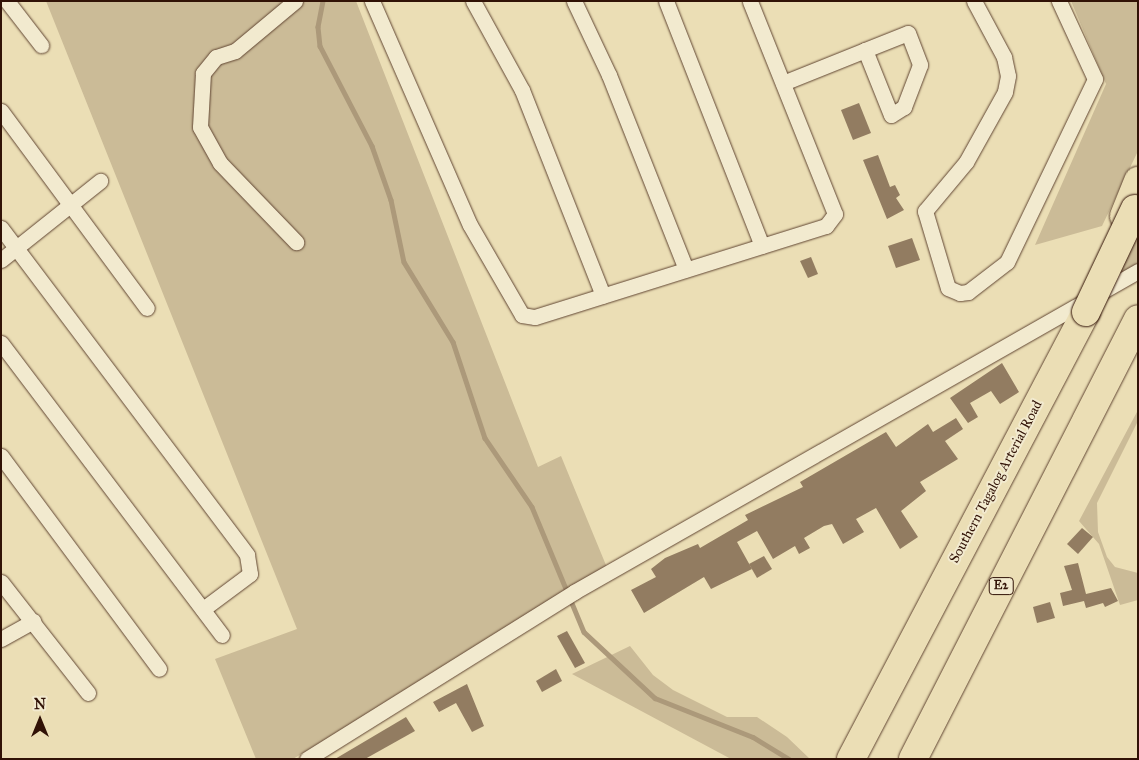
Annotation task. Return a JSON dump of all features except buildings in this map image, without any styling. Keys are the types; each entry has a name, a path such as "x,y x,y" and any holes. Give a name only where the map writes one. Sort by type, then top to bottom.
{"highway":[{"name":"Southern Tagalog Arterial Road","path":"857,747 1086,312 1132,210 1138,181"},
{"name":"E2","path":"913,759 1091,415 1138,319"}],"street":[{"path":"7,1 41,45"},
{"path":"294,1 235,51 216,57 203,73 200,127 220,163 296,242"},
{"path":"372,1 470,225 522,314 535,317 826,226 835,214 750,1"},
{"path":"473,1 522,90 603,296"},
{"path":"574,1 609,75 686,269"},
{"path":"666,1 762,246"},
{"path":"974,1 1004,57 1008,76 1005,92 966,162 926,211 948,288 960,293 982,283 1007,262 1095,79 1059,1"},
{"path":"783,83 865,50 908,33 920,65 904,108 891,115 865,50"},
{"path":"1,111 147,308"},
{"path":"1,260 17,249 70,203 100,181"},
{"path":"1,228 247,555 250,574 203,608"},
{"path":"307,759 574,592 1138,271"},
{"path":"1,343 222,635"},
{"path":"1,456 159,669"},
{"path":"1,582 88,693"},
{"path":"1,639 33,621"}],"shaded area":[{"path":"46,1 356,1 538,467 561,456 608,570 293,759 256,759 215,659 297,629"},
{"path":"1071,1 1138,1 1138,151 1102,226 1035,245 1106,84"},
{"path":"1138,231 1138,266 1115,277"},
{"path":"1138,410 1138,421 1097,503 1098,532 1107,557 1115,567 1138,573 1138,600 1120,605 1099,544 1079,521"},
{"path":"630,646 653,675 673,690 727,717 757,717 787,737 810,759 731,759 572,674"}],"waterway":[{"path":"323,1 318,27 320,46 372,146 391,200 404,262 453,342 485,438 532,507 584,632 655,698 753,737 789,759"}]}
